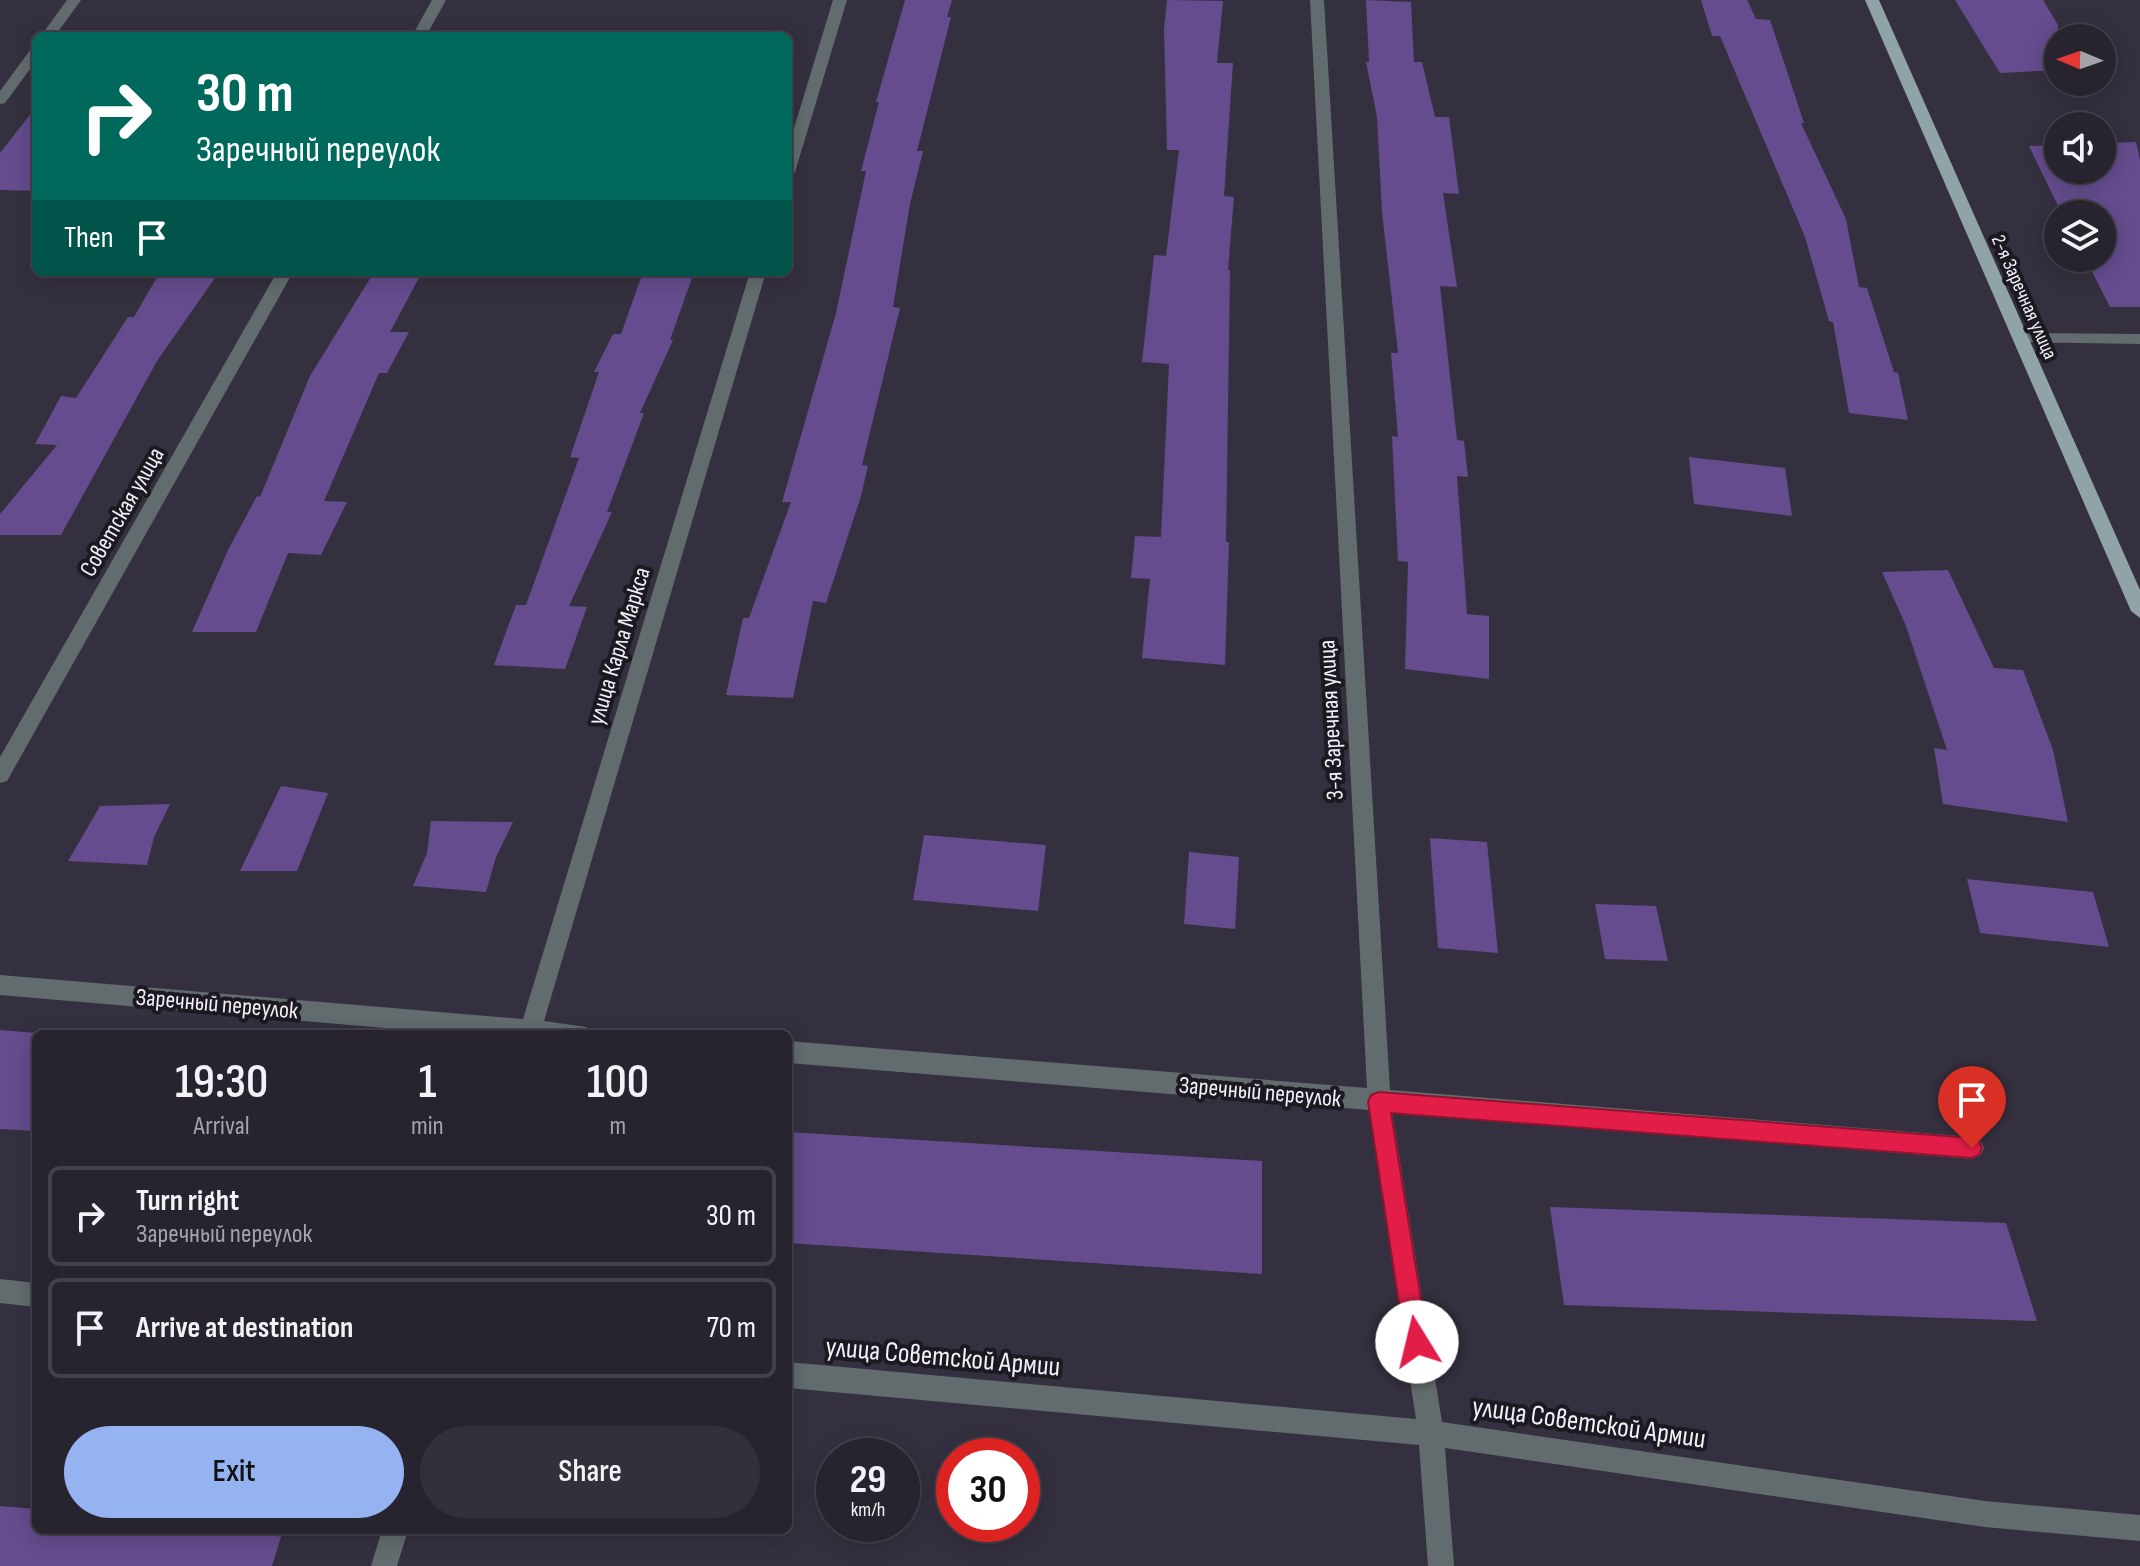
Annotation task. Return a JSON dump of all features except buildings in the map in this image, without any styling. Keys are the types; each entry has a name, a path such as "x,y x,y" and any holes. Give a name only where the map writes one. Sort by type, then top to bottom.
{"main road":[{"name":"2-я Заречная улица","path":"1872,0 2140,611"}],"street":[{"path":"51,32 74,0"},
{"path":"421,32 439,0"},
{"path":"792,159 840,0"},
{"name":"3-я Заречная улица","path":"1317,0 1379,1102 1431,1433 1441,1566"},
{"path":"0,100 32,57"},
{"name":"Советская улица","path":"0,775 283,276"},
{"name":"улица Карла Маркса","path":"531,1030 757,276"},
{"path":"2021,338 2140,339"},
{"name":"Заречный переулок","path":"0,985 507,1030"},
{"name":"Заречный переулок","path":"792,1052 1972,1148"},
{"path":"0,1291 32,1295"},
{"name":"улица Советской Армии","path":"792,1375 1431,1433 1985,1514 2140,1528"},
{"path":"384,1566 394,1534"}],"route":[{"path":"1417,1342 1379,1102 1972,1148"}]}
